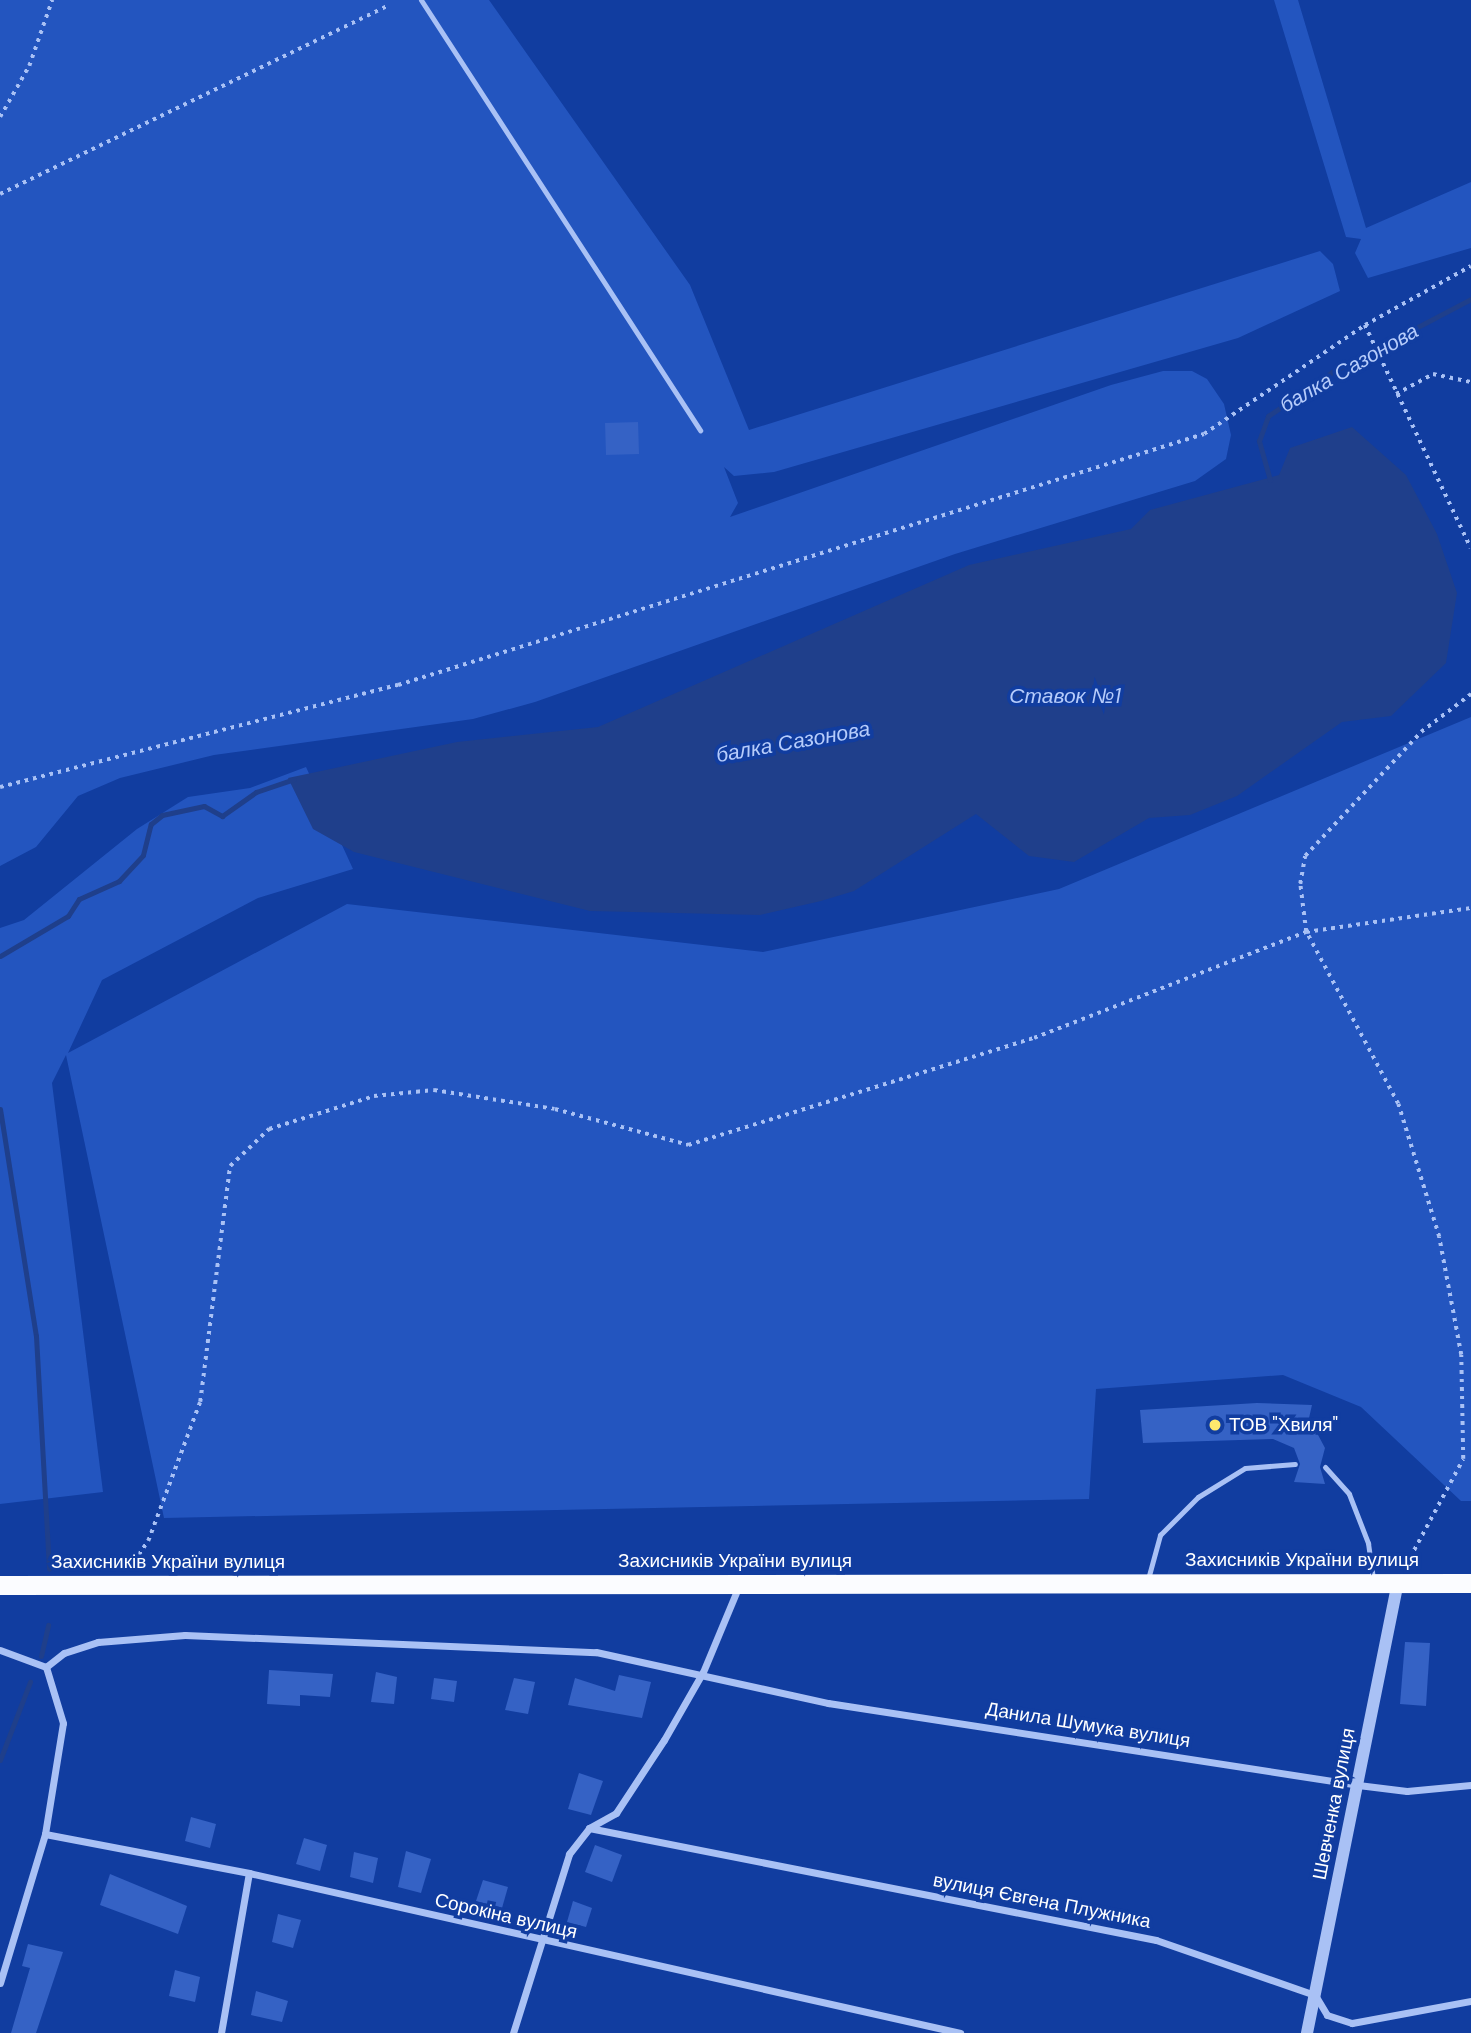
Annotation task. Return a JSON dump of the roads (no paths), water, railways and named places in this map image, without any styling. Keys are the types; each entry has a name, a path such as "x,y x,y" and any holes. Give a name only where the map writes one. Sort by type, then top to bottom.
{"highway":[{"name":"Захисників України вулиця","path":"0,1585 1471,1583"}],"street":[{"name":"Шевченка вулиця","path":"1307,2033 1398,1583"},
{"path":"513,2033 569,1854 589,1828 617,1813 703,1672 740,1584"},
{"name":"Данила Шумука вулиця","path":"46,1667 64,1653 98,1642 186,1635 585,1651 703,1672 828,1703 1358,1785 1407,1791 1471,1785"},
{"path":"0,1650 46,1667 63,1723 45,1833 0,1983"},
{"name":"вулиця Євгена Плужника","path":"589,1828 1156,1940 1315,1995 1327,2015 1352,2023 1471,2001"},
{"name":"Сорокіна вулиця","path":"45,1833 249,1873 960,2033"},
{"path":"221,2033 249,1873"}],"lane":[{"path":"421,0 700,430"},
{"path":"1148,1583 1160,1535 1198,1497 1245,1468 1295,1464"},
{"path":"1325,1467 1349,1494 1368,1544 1374,1583"}],"water":[{"name":"Ставок №1","path":"1352,427 1406,475 1437,534 1457,593 1446,663 1391,716 1342,722 1237,796 1190,815 1149,818 1074,862 1029,856 976,814 854,891 821,901 760,915 590,911 354,852 313,829 288,778 457,742 598,727 969,565 1131,529 1150,510 1279,475 1290,448"}],"waterway":[{"name":"балка Сазонова","path":"1270,480 1259,441 1268,416 1332,372 1471,299"},
{"name":"балка Сазонова","path":"0,956 68,916 79,899 119,881 143,855 151,824 162,815 204,806 222,816 256,792 294,779"},
{"path":"0,1109 36,1336 49,1569"},
{"path":"41,1656 48,1625"},
{"path":"0,1760 30,1682"}],"place":[{"name":"ТОВ \"Хвиля\"","path":"1215,1425"}]}
